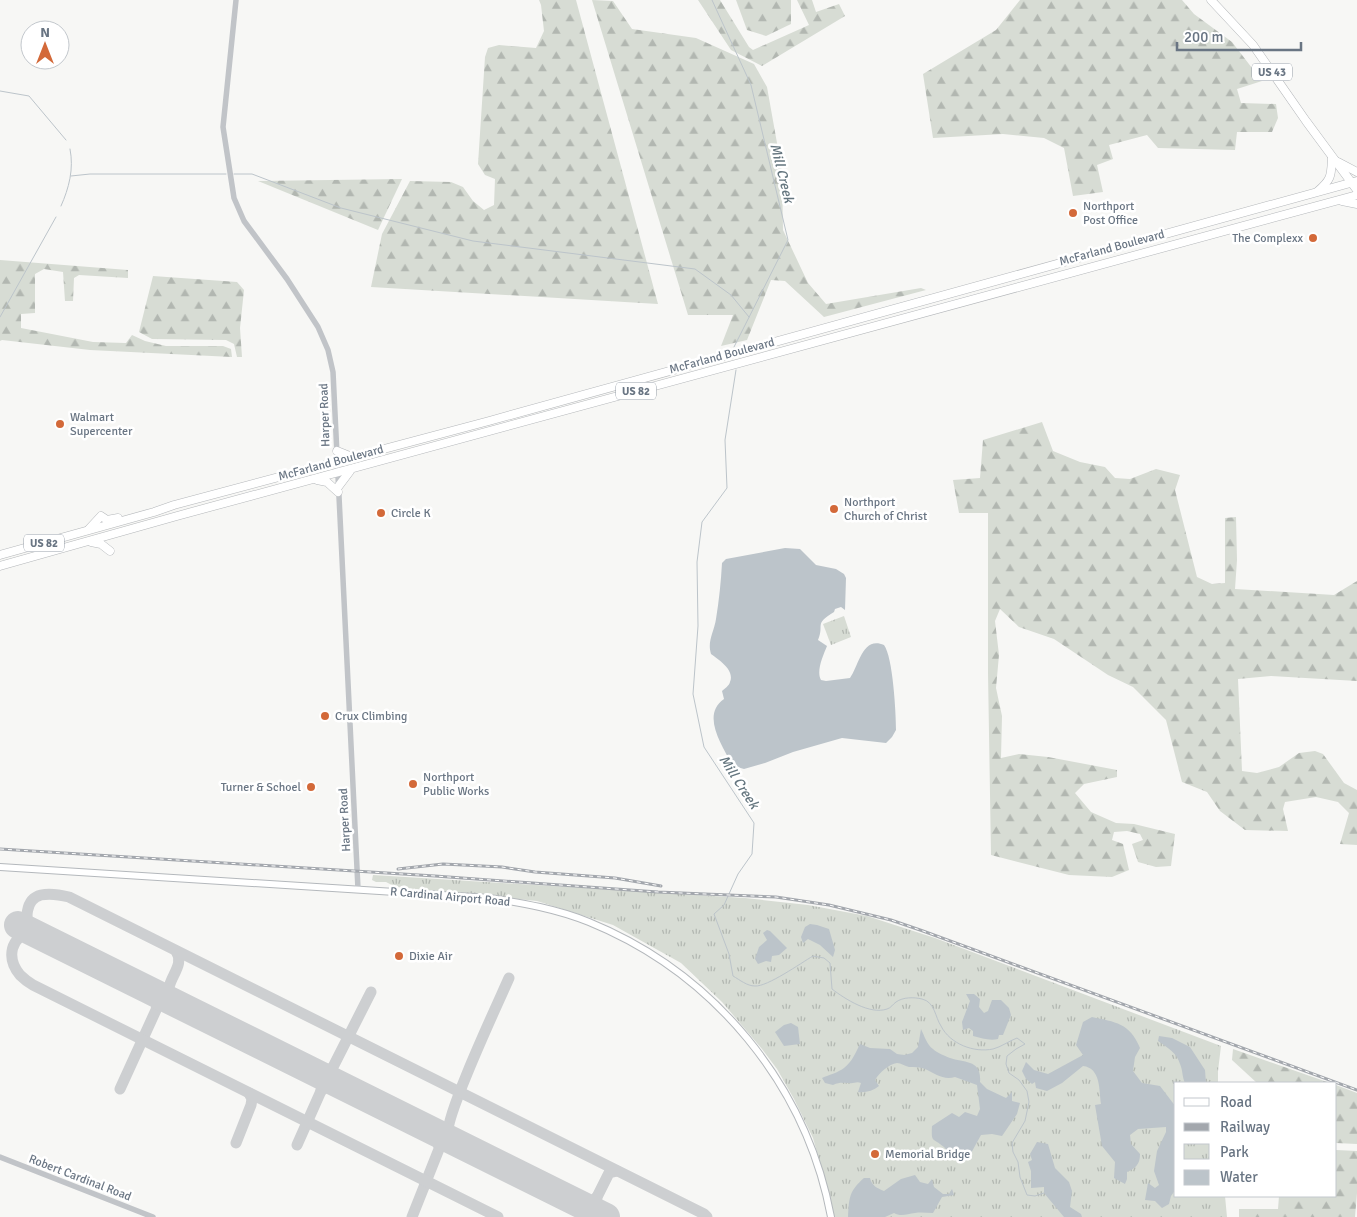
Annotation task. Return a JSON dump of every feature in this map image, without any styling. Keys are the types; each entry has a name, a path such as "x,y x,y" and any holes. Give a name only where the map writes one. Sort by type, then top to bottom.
{"highway":[{"name":"US 43","path":"1211,0 1253,45 1332,158 1354,182 1357,190"},
{"path":"1317,192 1328,182 1331,174 1332,158"},
{"name":"US 43","path":"1332,158 1357,172"},
{"name":"McFarland Boulevard","path":"0,555 174,505 448,432 1354,182"},
{"name":"McFarland Boulevard","path":"0,566 1357,195"},
{"path":"1335,200 1357,204"},
{"path":"442,444 442,439 448,432"},
{"path":"421,450 428,446 434,435"},
{"path":"337,451 354,457"},
{"path":"310,480 327,482 338,490 352,469"},
{"path":"89,541 101,544 110,551"}],"main road":[{"name":"R Cardinal Airport Road","path":"0,867 490,898 540,907 588,922 634,943 670,966 703,992 734,1021 765,1060 792,1104 813,1151 831,1217"}],"street":[{"name":"Harper Road","path":"236,0 223,120 224,140 234,198 244,221 318,326 333,372 358,890"},
{"name":"Robert Cardinal Road","path":"0,1158 153,1217"}],"green space":[{"path":"539,0 576,0 658,304 371,287 382,234 410,181 451,182 463,187 473,201 484,210 494,205 495,179 485,175 478,164 485,57 488,48 499,45 536,48 544,31"},
{"path":"592,0 613,1 632,29 696,38 754,64 767,87 782,171 783,230 808,283 826,304 921,288 926,290 824,317 785,281 771,280 747,340 721,346 733,315 688,315"},
{"path":"698,0 720,0 749,47 753,50 809,25 797,0 812,0 816,12 839,4 845,16 762,66 731,50"},
{"path":"736,0 791,0 791,24 766,36 747,30"},
{"path":"1020,0 1182,0 1194,14 1232,42 1262,81 1237,89 1241,103 1276,104 1278,118 1272,132 1237,132 1235,150 1158,148 1147,135 1109,145 1113,159 1097,165 1103,192 1073,196 1064,148 1044,138 1003,134 933,138 923,74 996,30"},
{"path":"402,179 378,230 258,181"},
{"path":"0,260 128,270 128,278 79,275 74,278 73,301 65,301 63,272 44,269 35,274 35,313 21,314 21,328 93,342 126,343 132,335 145,341 166,346 223,346 231,349 232,357 90,350 0,341"},
{"path":"153,276 237,282 244,290 240,328 242,357 237,357 234,344 226,340 152,339 139,332"},
{"path":"1042,422 1053,451 1080,462 1105,467 1115,478 1130,479 1156,469 1180,475 1175,490 1197,577 1212,584 1225,583 1225,518 1236,517 1237,560 1235,589 1334,595 1357,581 1357,681 1271,676 1238,679 1242,771 1257,773 1279,767 1299,753 1315,751 1323,754 1344,783 1357,790 1357,845 1340,844 1349,813 1338,802 1316,797 1285,802 1283,809 1288,831 1245,830 1220,811 1207,792 1182,782 1166,720 1133,687 1108,675 1054,639 1019,627 1000,609 995,621 999,655 996,688 1002,716 1001,758 1019,754 1048,757 1117,770 1117,777 1084,784 1075,793 1091,812 1116,823 1134,824 1175,834 1171,866 1156,867 1138,862 1132,844 1143,840 1140,834 1127,831 1114,832 1112,840 1123,844 1129,870 1112,877 1069,875 991,855 988,513 959,513 953,480 980,478 983,440"},
{"path":"844,616 851,637 831,645 823,624"},
{"path":"373,875 745,898 808,905 867,916 935,938 1221,1046 1218,1082 1174,1082 1174,1197 1225,1197 1227,1217 834,1217 813,1138 777,1069 722,1002 681,963 613,925 537,901 396,887 386,882 372,880"},
{"path":"1233,1049 1327,1082 1256,1082 1232,1060"},
{"path":"1337,1085 1357,1093 1357,1144 1337,1143"},
{"path":"1337,1150 1357,1151 1355,1217 1239,1217 1239,1209 1278,1209 1279,1197 1337,1197"}],"water":[{"path":"785,548 800,549 816,565 836,569 844,574 846,578 845,610 841,607 835,609 821,625 818,640 827,646 819,672 821,680 850,678 866,648 877,643 884,645 892,673 896,730 886,743 842,738 744,769 731,763 719,739 714,722 714,713 717,706 724,699 722,691 729,685 731,678 728,669 711,654 710,649 718,605 722,563 726,559"},
{"path":"810,924 829,929 835,950 833,957 820,945 808,939 803,943 801,937 805,927"},
{"path":"767,930 787,948 779,955 772,956 771,962 766,961 758,964 755,959 759,947 767,940 763,933"},
{"path":"966,994 974,994 980,999 979,1007 984,1013 988,1011 992,1000 1001,1000 1009,1008 1011,1015 1003,1035 999,1035 998,1039 989,1039 973,1036 973,1031 969,1028 963,1030 962,1022 970,1001"},
{"path":"1092,1017 1115,1022 1132,1033 1140,1048 1135,1057 1133,1071 1142,1083 1160,1086 1174,1104 1174,1192 1169,1204 1162,1208 1155,1201 1145,1200 1148,1183 1155,1188 1159,1185 1154,1171 1157,1151 1166,1132 1166,1127 1138,1129 1130,1135 1131,1144 1140,1154 1140,1157 1137,1165 1127,1172 1125,1184 1114,1178 1115,1162 1102,1146 1095,1105 1101,1104 1099,1086 1093,1071 1083,1066 1062,1083 1047,1091 1036,1088 1035,1082 1032,1084 1026,1079 1022,1071 1026,1062 1034,1070 1048,1074 1083,1055 1076,1045 1083,1022"},
{"path":"791,1023 798,1027 800,1044 784,1046 775,1032 784,1025"},
{"path":"921,1029 927,1042 935,1050 950,1058 971,1063 975,1066 980,1075 980,1082 987,1089 1006,1098 1012,1092 1012,1101 1020,1103 1017,1114 1002,1136 992,1134 981,1135 970,1155 953,1157 932,1138 932,1126 952,1113 959,1117 965,1112 977,1116 980,1109 977,1085 955,1077 943,1077 923,1068 909,1067 900,1063 888,1067 882,1072 875,1080 879,1086 866,1092 858,1092 861,1083 858,1082 837,1083 833,1085 825,1083 822,1078 847,1066 860,1044 870,1048 890,1049 897,1054 912,1053 918,1047"},
{"path":"1159,1036 1172,1038 1190,1047 1205,1070 1206,1082 1185,1082 1179,1060 1172,1051 1158,1041"},
{"path":"1037,1142 1048,1144 1055,1168 1069,1182 1072,1191 1070,1207 1081,1214 1082,1217 1064,1217 1044,1193 1044,1187 1031,1188 1031,1171 1028,1162 1032,1160 1030,1154"},
{"path":"915,1175 920,1182 928,1184 932,1179 934,1187 943,1194 949,1194 952,1189 954,1195 942,1197 933,1213 902,1215 894,1213 885,1217 848,1217 851,1195 855,1187 864,1178 870,1178 873,1185 884,1191 901,1179"}],"waterway":[{"name":"Mill Creek","path":"712,0 751,85 788,240 734,347"},
{"path":"0,91 29,96 66,140"},
{"path":"61,206 70,178 70,149"},
{"path":"71,176 90,174 226,174"},
{"path":"234,174 252,174 341,208 473,241 695,269 731,295 749,317"},
{"path":"0,317 56,217"},
{"name":"Mill Creek","path":"736,370 725,440 727,488 702,522 697,562 698,626 693,694 704,747 754,823 752,854 738,874 724,905 714,914 729,954 733,976 749,985 755,986 775,979 813,956 824,958 830,963 832,989 858,1005 873,1010 880,1010 888,1008 902,999 922,999 930,1003 941,1026 950,1038 963,1046 978,1050 993,1049 1017,1038 1025,1044 1007,1056 1006,1064 1009,1073 1019,1080 1027,1091 1029,1102 1025,1121 1012,1143 1013,1152 1018,1162 1020,1177 1027,1195 1035,1196 1044,1193"}],"taxiway":[{"path":"498,1217 29,983 20,975 16,968 13,962 12,949 19,938 32,932 27,917 32,901 44,894 69,897 707,1217"},
{"path":"174,1002 169,989 178,964 179,958 176,951"},
{"path":"456,1142 448,1134 449,1123 463,1083 509,978"},
{"path":"120,1089 156,1010 158,999 152,991"},
{"path":"321,1091 322,1082 317,1073 333,1067 371,992"},
{"path":"297,1145 321,1091 329,1084 340,1084"},
{"path":"236,1143 251,1105 252,1099 249,1093"},
{"path":"412,1217 439,1149 438,1138 430,1130"},
{"path":"601,1214 596,1206 597,1197 609,1173 617,1171"},
{"path":"578,1203 589,1204 597,1197"},
{"path":"578,1203 582,1207 584,1217"}],"runway":[{"path":"18,925 606,1217"}],"railway":[{"path":"0,849 658,892 776,897 829,905 891,920 923,931 1335,1082"},
{"path":"398,869 443,864 502,867 535,872 615,878 661,886"},
{"path":"1337,1083 1357,1090"}],"place":[{"name":"Northport Post Office","path":"1073,213"},
{"name":"The Complexx","path":"1313,238"},
{"name":"Walmart Supercenter","path":"60,424"},
{"name":"Northport Church of Christ","path":"834,509"},
{"name":"Circle K","path":"381,513"},
{"name":"Crux Climbing","path":"325,716"},
{"name":"Northport Public Works","path":"413,784"},
{"name":"Turner & Schoel","path":"311,787"},
{"name":"Dixie Air","path":"399,956"},
{"name":"Memorial Bridge","path":"875,1154"}]}
